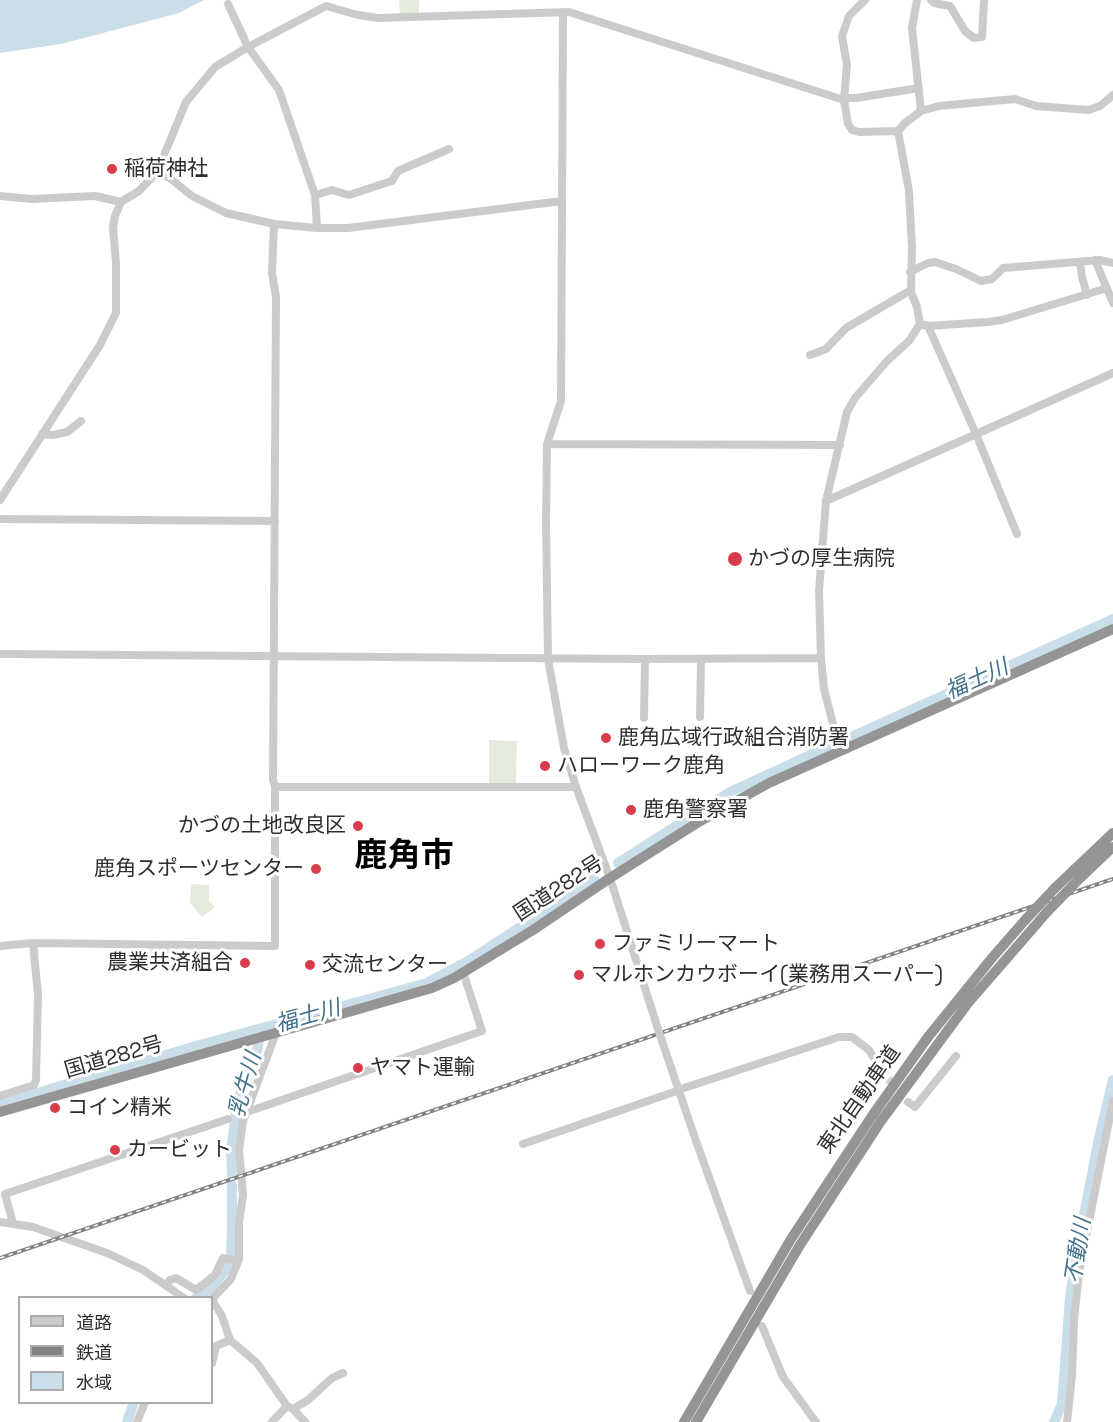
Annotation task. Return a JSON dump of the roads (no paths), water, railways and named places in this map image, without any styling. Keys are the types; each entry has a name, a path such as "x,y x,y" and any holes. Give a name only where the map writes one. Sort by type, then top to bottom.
{"highway":[{"name":"国道282号","path":"0,1112 411,996 432,988 533,930 610,878 727,805 769,783 1113,629"},
{"name":"東北自動車道","path":"684,1422 791,1239 872,1116 928,1037 1026,919 1113,833"},
{"name":"東北自動車道","path":"696,1422 800,1245 881,1121 968,1003 1047,912 1113,847"}],"street":[{"path":"865,0 849,16 842,36 847,65 843,100 848,124 852,130 859,132 898,131 921,111 939,106 1015,99 1036,106 1089,110 1100,106 1113,95"},
{"path":"917,0 912,28 921,111"},
{"path":"931,0 934,3 950,6 965,32 974,38 982,37 984,0"},
{"path":"228,4 248,47 279,90 315,195 317,228"},
{"path":"0,500 100,345 116,314 113,227 115,216 121,202 139,191 157,172 186,102 215,67 326,6 378,18 577,14 843,100 919,88"},
{"path":"563,14 561,401 547,444 548,658 564,748 576,787 610,878 662,1041 750,1291"},
{"path":"898,131 909,191 912,238 911,290 924,325 976,435 1017,534"},
{"path":"315,195 332,190 349,195 392,181 398,171 449,149"},
{"path":"157,172 171,179 192,196 226,213 274,224 317,228 348,228 562,201"},
{"path":"0,196 32,199 95,196 121,202"},
{"path":"0,946 33,944 274,946 276,297 272,273 274,224"},
{"path":"910,272 934,262 981,281 992,279 1004,268 1095,261 1113,263"},
{"path":"1095,261 1113,303"},
{"path":"1080,262 1087,294"},
{"path":"840,751 824,689 819,591 826,501 847,412 855,398 887,361 924,325 988,322 1024,314 1107,288"},
{"path":"810,355 826,349 846,328 911,290"},
{"path":"826,501 1113,373"},
{"path":"42,434 53,435 67,432 81,421"},
{"path":"547,444 840,445"},
{"path":"0,519 275,521"},
{"path":"0,654 645,659 821,658"},
{"path":"700,717 701,658"},
{"path":"644,718 645,659"},
{"path":"275,787 576,787"},
{"path":"0,1096 34,1085 36,1080 38,995 33,944"},
{"path":"232,1109 243,1112 482,1030 463,972"},
{"path":"213,1298 231,1279 238,1261 239,1223 243,1195 239,1150 243,1112 273,1034"},
{"path":"684,1088 839,1037 852,1037 869,1050 880,1069"},
{"path":"908,1102 915,1107 956,1056"},
{"path":"523,1144 674,1092"},
{"path":"1067,1419 1079,1272 1113,1101"},
{"path":"13,1223 4,1194 228,1119"},
{"path":"0,1222 33,1227 107,1252 143,1270 181,1296"},
{"path":"166,1285 170,1280 176,1278 196,1290 215,1275 223,1258 238,1261"},
{"path":"213,1301 222,1316 230,1340 257,1363 290,1407 305,1422"},
{"path":"762,1326 783,1377 816,1422"},
{"path":"213,1359 216,1346 230,1340"},
{"path":"272,1422 290,1407 315,1394 332,1377 343,1373"},
{"path":"137,1422 144,1404"}],"water":[{"path":"0,0 204,0 179,13 61,44 0,53"}],"waterway":[{"name":"福士川","path":"842,741 1113,619"},
{"name":"福士川","path":"618,863 730,792 832,745"},
{"name":"福士川","path":"0,1104 196,1046 427,983 470,960 594,879"},
{"name":"乳牛川","path":"232,1176 231,1150 238,1099 256,1056 261,1030"},
{"name":"不動川","path":"1054,1422 1062,1404 1075,1261 1113,1080"},
{"name":"乳牛川","path":"199,1296 210,1289 227,1268 231,1256 232,1185"},
{"name":"乳牛川","path":"127,1422 133,1404"}],"tunnel":[{"path":"881,1069 895,1087"}],"railway":[{"path":"0,1258 1113,879"}],"place":[{"name":"稲荷神社","path":"112,169"},
{"name":"かづの厚生病院","path":"735,559"},
{"name":"鹿角広域行政組合消防署","path":"606,738"},
{"name":"ハローワーク鹿角","path":"545,766"},
{"name":"鹿角警察署","path":"631,810"},
{"name":"かづの土地改良区","path":"358,826"},
{"name":"鹿角スポーツセンター","path":"316,869"},
{"name":"ファミリーマート","path":"600,944"},
{"name":"農業共済組合","path":"245,963"},
{"name":"交流センター","path":"310,965"},
{"name":"マルホンカウボーイ(業務用スーパー)","path":"579,975"},
{"name":"ヤマト運輸","path":"358,1068"},
{"name":"コイン精米","path":"55,1108"},
{"name":"カービット","path":"115,1150"}],"district":[{"name":"鹿角市","path":"404,857"}]}
